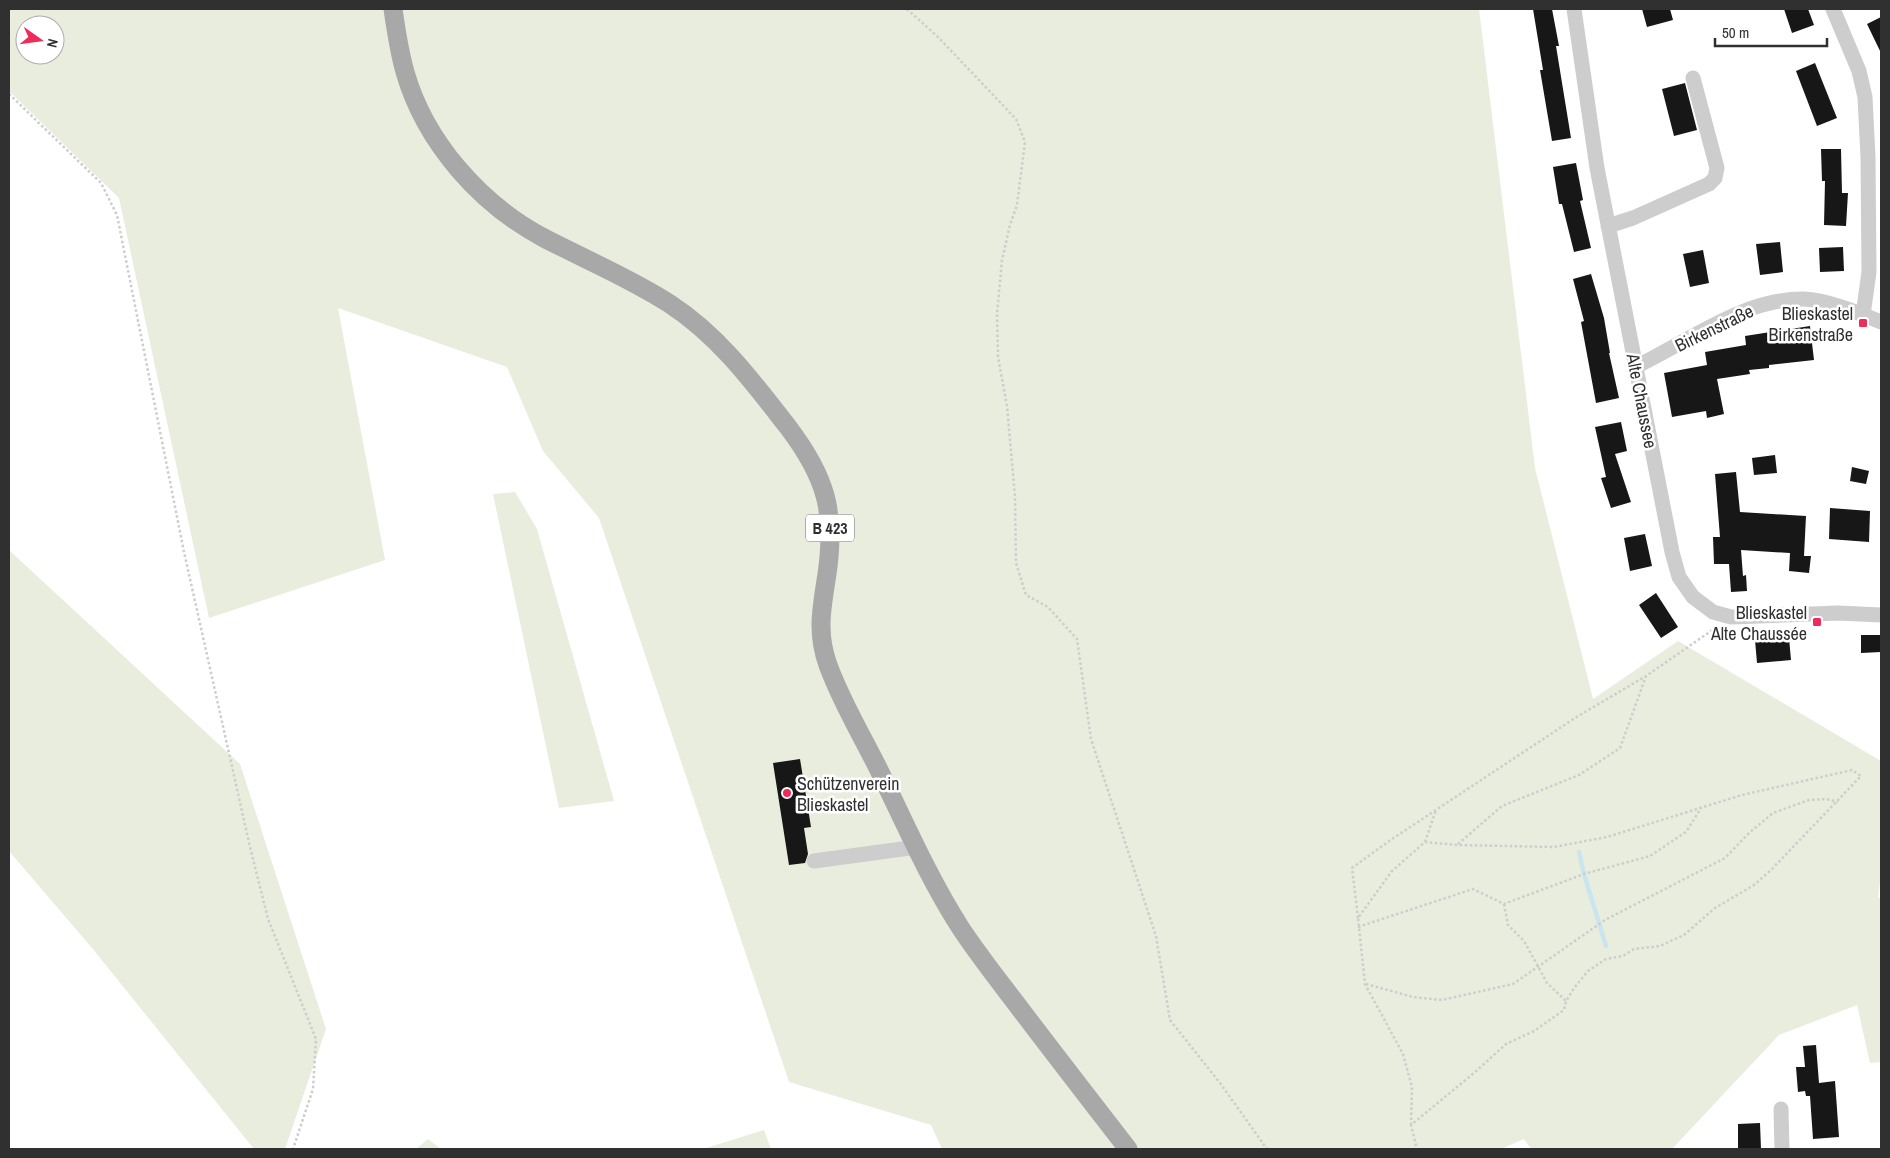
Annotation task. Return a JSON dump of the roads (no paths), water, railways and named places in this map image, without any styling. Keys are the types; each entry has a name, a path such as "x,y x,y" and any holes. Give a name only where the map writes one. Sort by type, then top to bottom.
{"main road":[{"name":"B 423","path":"393,9 405,73 415,100 430,129 466,178 511,218 540,236 636,284 669,303 691,319 715,339 739,365 807,452 820,476 830,517 831,537 820,615 821,640 828,664 842,695 917,847 958,923 976,950 1128,1149"}],"street":[{"name":"Alte Chaussee","path":"1574,9 1597,168 1672,552 1679,577 1693,597 1713,612 1731,617 1838,613 1881,614"},
{"path":"1833,9 1859,71 1865,96 1874,158 1868,272 1863,314"},
{"path":"1608,226 1634,218 1709,184 1715,178 1717,168 1693,78"},
{"name":"Birkenstraße","path":"1635,367 1734,315 1761,305 1786,300 1806,299 1863,314 1881,322"},
{"path":"814,861 917,847"},
{"path":"1781,1109 1782,1149"}],"waterway":[{"path":"1579,852 1606,946"}],"place":[{"name":"Blieskastel Birkenstraße","path":"1863,323"},
{"name":"Blieskastel Alte Chaussée","path":"1817,622"},
{"name":"Schützenverein Blieskastel","path":"787,793"}]}
